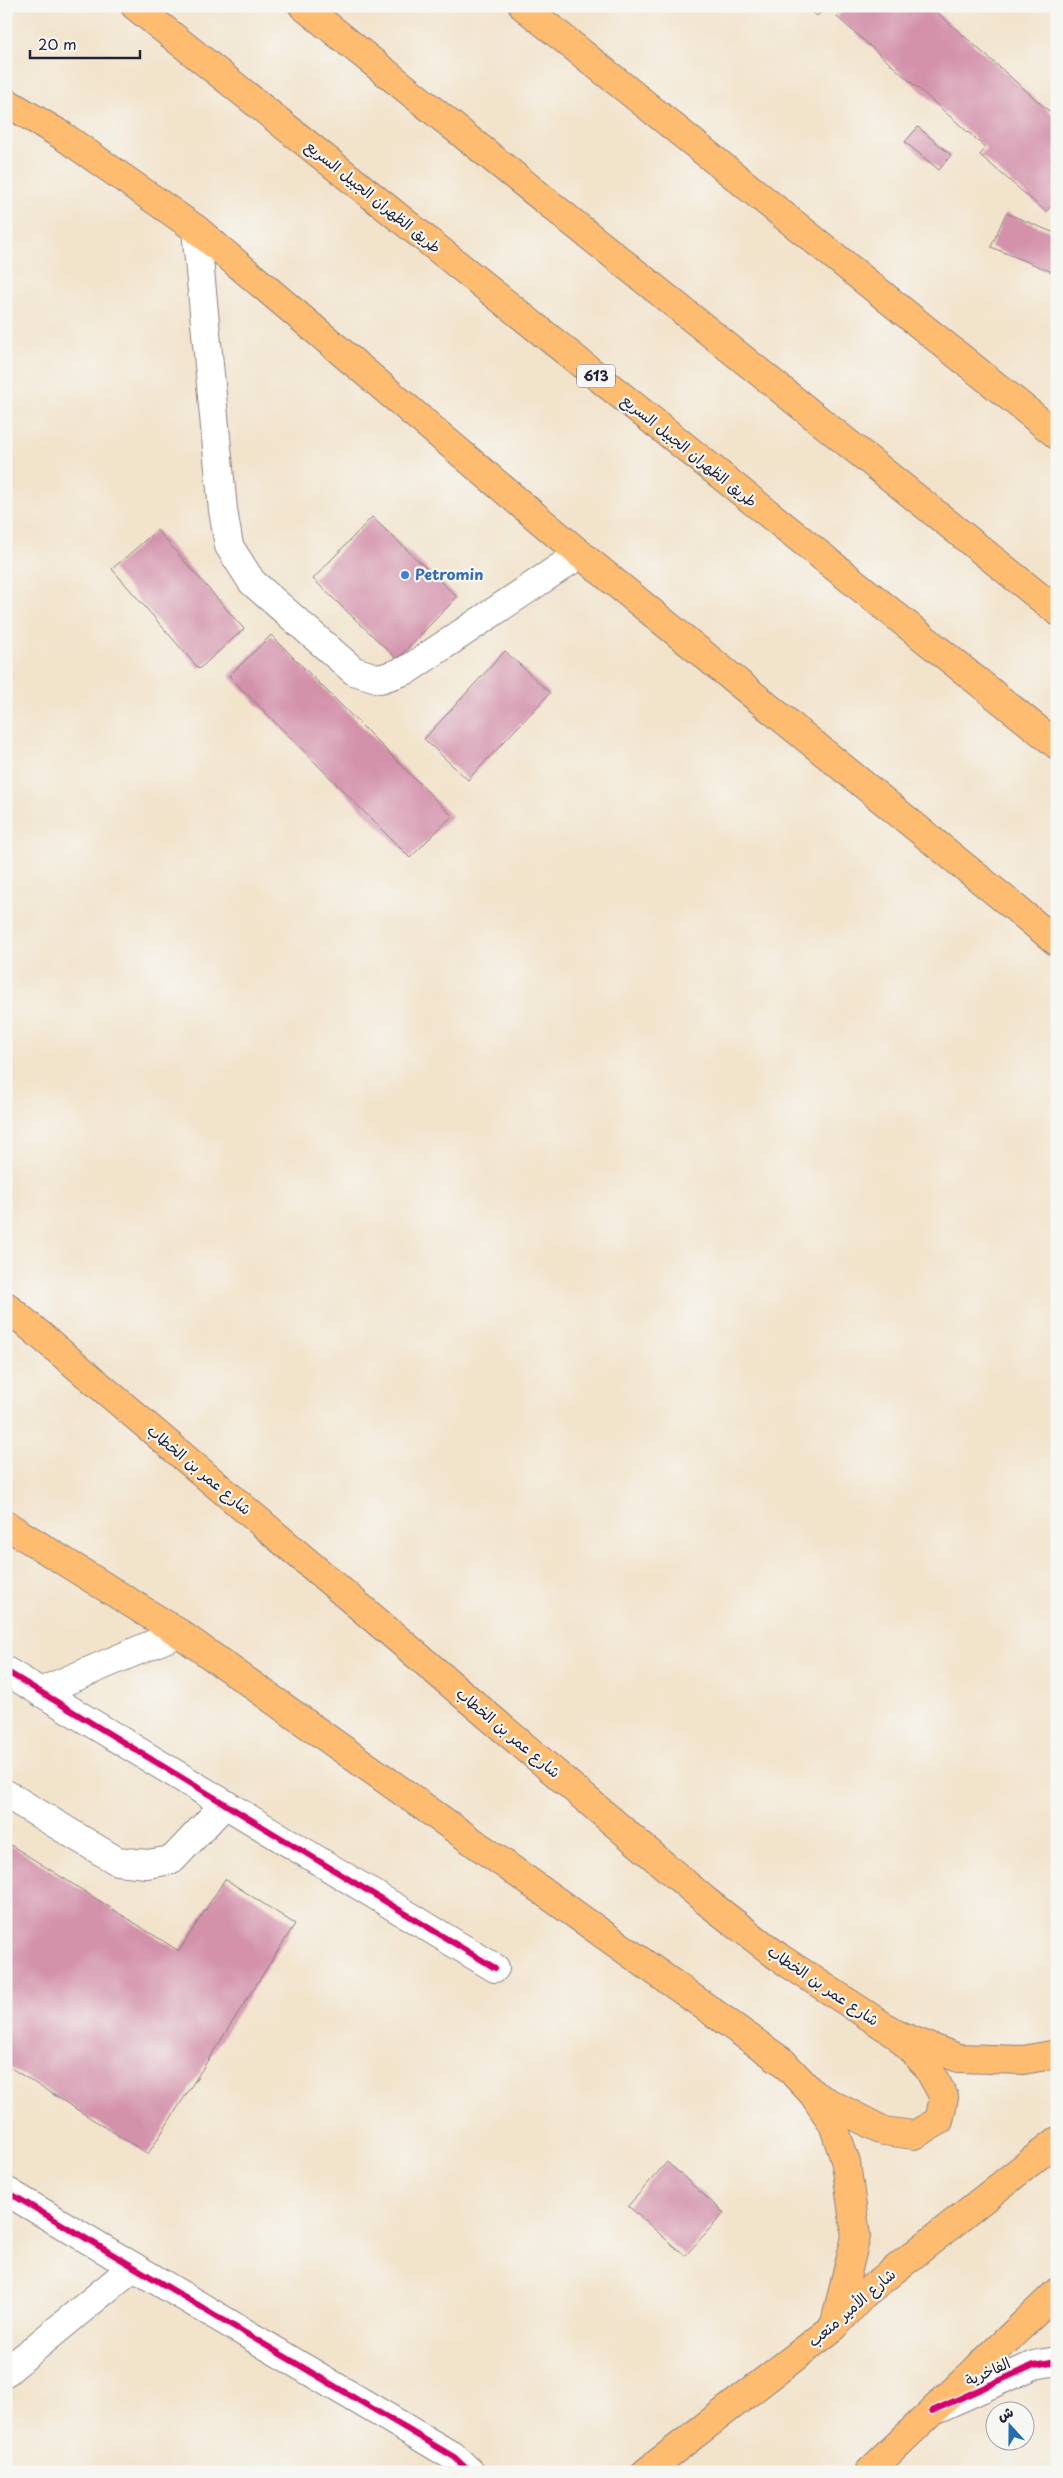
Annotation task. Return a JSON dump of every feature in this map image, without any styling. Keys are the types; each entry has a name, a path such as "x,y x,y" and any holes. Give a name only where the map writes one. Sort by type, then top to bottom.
{"main road":[{"name":"طريق الظهران الجبيل السريع","path":"135,6 1057,745"},
{"path":"303,6 1057,611"},
{"path":"524,6 1057,435"},
{"path":"6,102 63,136 196,229 580,554 1057,942"},
{"name":"شارع عمر بن الخطاب","path":"6,1306 706,1901 780,1958 896,2034 958,2058 1023,2060 1057,2054"},
{"path":"6,1526 179,1633 783,2062 813,2094 833,2124 846,2163 856,2236 834,2327"},
{"path":"813,2094 884,2131 914,2135 939,2121 944,2097 927,2066 896,2034"},
{"name":"شارع الأمير متعب","path":"646,2472 834,2327 864,2294 1057,2141"},
{"path":"869,2472 1057,2292"}],"street":[{"path":"196,229 223,510 229,546 252,582 354,671 380,679 407,670 580,554"},
{"path":"40,1692 179,1633"},
{"path":"6,1671 495,1968"},
{"path":"6,1794 117,1861 147,1864 172,1860 225,1804"},
{"path":"6,2191 454,2457 470,2472"},
{"path":"6,2372 133,2267"},
{"name":"الفاخرية","path":"932,2411 1034,2365 1057,2361"}],"building":[{"path":"807,6 827,6 817,16"},
{"path":"846,6 930,6 1057,118 1057,199 1046,212 980,155 986,148 837,17"},
{"path":"918,127 951,155 939,170 905,142"},
{"path":"1006,213 1057,234 1057,274 991,247"},
{"path":"372,517 457,597 397,659 313,579"},
{"path":"157,530 244,629 199,669 112,569"},
{"path":"271,635 452,816 410,858 229,676"},
{"path":"505,651 550,693 468,780 424,739"},
{"path":"6,1842 179,1951 225,1879 295,1924 148,2154 6,2065"},
{"path":"667,2162 724,2213 685,2256 628,2206"}],"cycle path":[{"path":"6,1671 495,1968"},
{"path":"6,2191 454,2457 470,2472"},
{"path":"932,2411 1034,2365 1057,2361"}],"place":[{"name":"Petromin","path":"405,575"}]}
